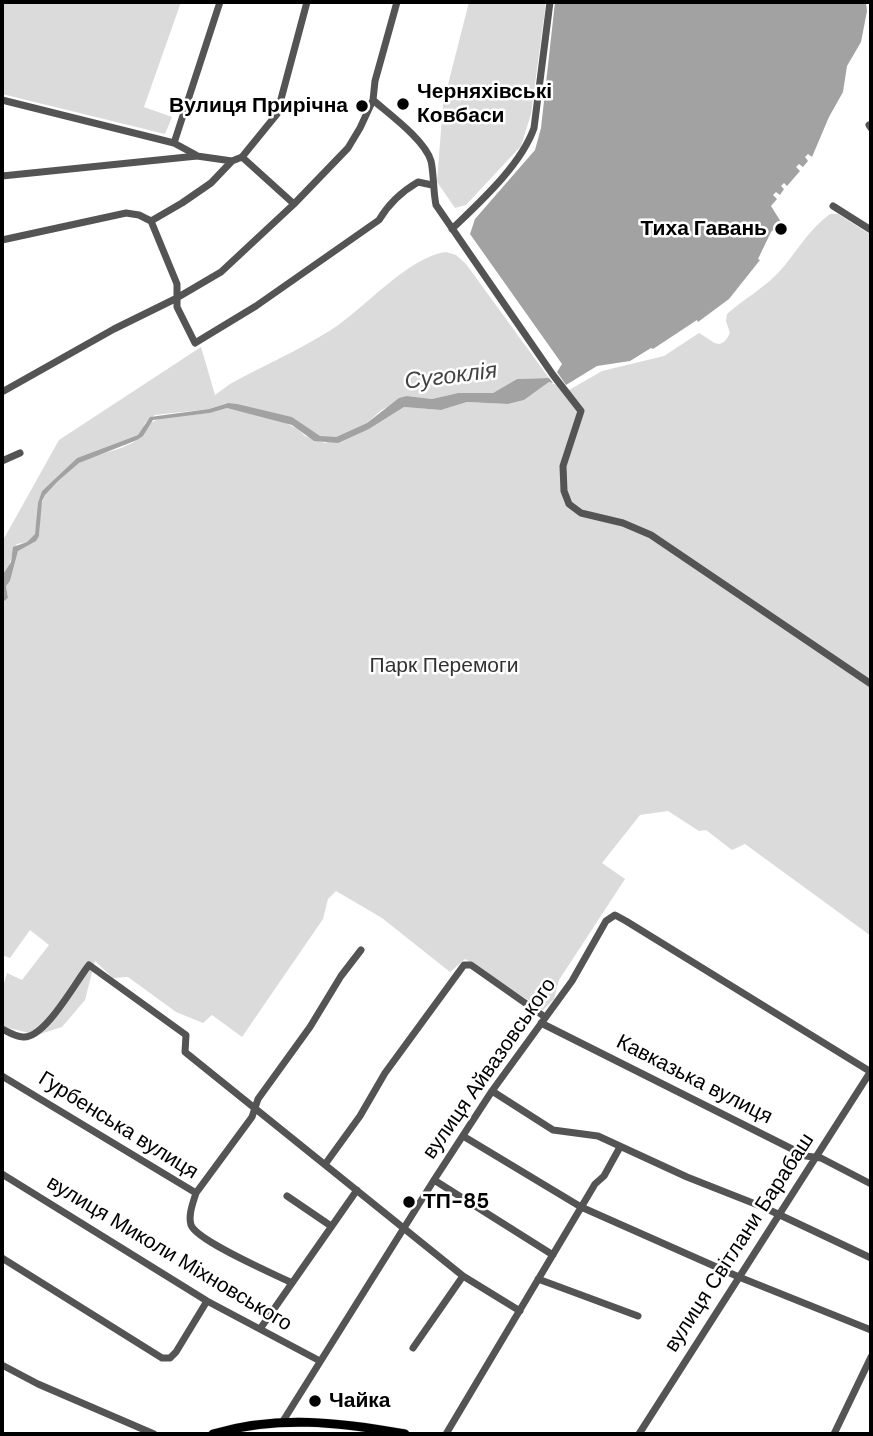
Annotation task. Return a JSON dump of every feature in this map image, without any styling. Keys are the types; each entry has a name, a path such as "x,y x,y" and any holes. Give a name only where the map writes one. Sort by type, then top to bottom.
{"main road":[{"path":"213,1434 235,1427 284,1421 405,1434"}],"street":[{"path":"174,143 220,2"},
{"path":"151,221 183,203 211,183 232,161 242,157 277,114 307,2"},
{"path":"2,392 114,329 176,299 220,272 294,204 348,148 373,100 375,81 397,2"},
{"path":"452,229 513,164 529,142 535,120 550,2"},
{"path":"2,100 174,143 197,156"},
{"path":"373,100 425,148 430,159 436,205 553,375 581,411 567,449 562,478 564,491 573,509 623,523 651,535 871,684"},
{"path":"2,176 197,156 232,161"},
{"path":"242,157 294,204"},
{"path":"2,240 126,213 151,221 177,284 177,307 195,343 256,306 379,219 387,207 408,187 418,182 432,186"},
{"path":"833,206 871,230"},
{"path":"2,461 20,453"},
{"name":"вулиця Айвазовського","path":"284,1421 492,1091 572,981 606,921 615,915 871,1071"},
{"path":"196,1193 361,950"},
{"path":"2,1029 22,1037 32,1035 50,1021 89,965 186,1035 185,1052 408,1233 463,1276 520,1311"},
{"name":"Кавказька вулиця","path":"326,1164 386,1073 464,965 471,965 543,1020 806,1156 821,1158 871,1184"},
{"name":"вулиця Світлани Барабаш","path":"639,1434 871,1071"},
{"name":"Гурбенська вулиця","path":"2,1076 196,1193 190,1213 190,1223 194,1230 238,1257 292,1283"},
{"path":"492,1091 553,1130 598,1136 871,1258"},
{"path":"463,1136 581,1207 738,1277 871,1330"},
{"path":"446,1434 581,1207 595,1184 604,1176 620,1147"},
{"name":"вулиця Миколи Міхновського","path":"2,1174 207,1301 320,1361"},
{"path":"434,1180 552,1255"},
{"path":"260,1329 357,1190"},
{"path":"287,1196 331,1226"},
{"path":"2,1258 162,1358 170,1358 176,1352 207,1301"},
{"path":"413,1348 463,1276"},
{"path":"538,1279 638,1316"},
{"path":"834,1434 871,1357"},
{"path":"2,1365 38,1384 154,1434"}],"green space":[{"path":"2,2 181,2 144,107 172,117 165,134 2,94"},
{"path":"469,2 546,2 531,114 521,146 466,205 455,208 437,182 443,104"},
{"name":"Парк Перемоги","path":"830,214 838,214 871,235 871,936 745,844 732,850 706,830 699,831 668,811 640,815 602,863 625,879 559,980 554,999 543,1010 465,959 450,972 382,918 336,891 328,899 323,919 242,1037 212,1015 203,1023 176,1012 128,977 113,978 95,961 85,1000 62,1027 37,1035 5,1027 2,1038 2,990 7,973 22,980 49,945 30,930 10,958 2,955 2,603 8,598 6,586 10,581 18,551 39,536 42,502 54,483 79,463 137,440 149,424 158,419 210,413 227,408 282,421 305,436 325,443 369,429 404,407 441,410 467,402 508,404 524,400 549,382 569,390 602,371 664,356 699,333 715,343 723,343 730,333 727,314 773,278 809,234"},
{"path":"446,252 456,255 466,264 549,378 517,379 493,393 458,393 432,399 407,396 380,411 367,423 336,437 320,437 292,417 227,403 209,409 155,415 145,423 138,435 77,458 42,491 35,534 27,542 17,544 2,576 2,542 59,440 201,347 215,395 230,384 331,330 417,263"}],"shaded area":[{"path":"555,2 866,2 867,11 861,42 847,66 843,92 812,157 808,154 805,157 808,161 803,167 799,164 796,167 800,171 787,186 784,183 781,186 784,189 780,195 776,192 773,195 777,199 771,206 781,222 771,232 758,259 760,260 729,299 698,322 697,320 653,349 630,361 597,366 566,385 557,372 562,364 470,234 475,219 535,150 541,128"},
{"path":"549,378 553,383 549,382 524,400 508,404 467,402 441,410 404,407 369,429 338,443 314,441 292,425 227,408 210,413 153,420 143,436 79,463 45,495 39,536 36,541 18,551 10,581 6,586 8,598 2,603 2,576 11,562 13,547 27,542 35,534 42,491 77,458 138,435 150,417 209,409 228,403 292,417 320,436 336,437 367,423 399,398 407,396 432,399 458,393 493,393 517,379"}],"place":[{"name":"Черняхівські Ковбаси","path":"403,104"},
{"name":"Вулиця Прирічна","path":"362,106"},
{"name":"Тиха Гавань","path":"781,229"},
{"name":"ТП-85","path":"409,1202"},
{"name":"Чайка","path":"315,1401"}],"water label":[{"name":"Сугоклія","path":"451,377"}]}
